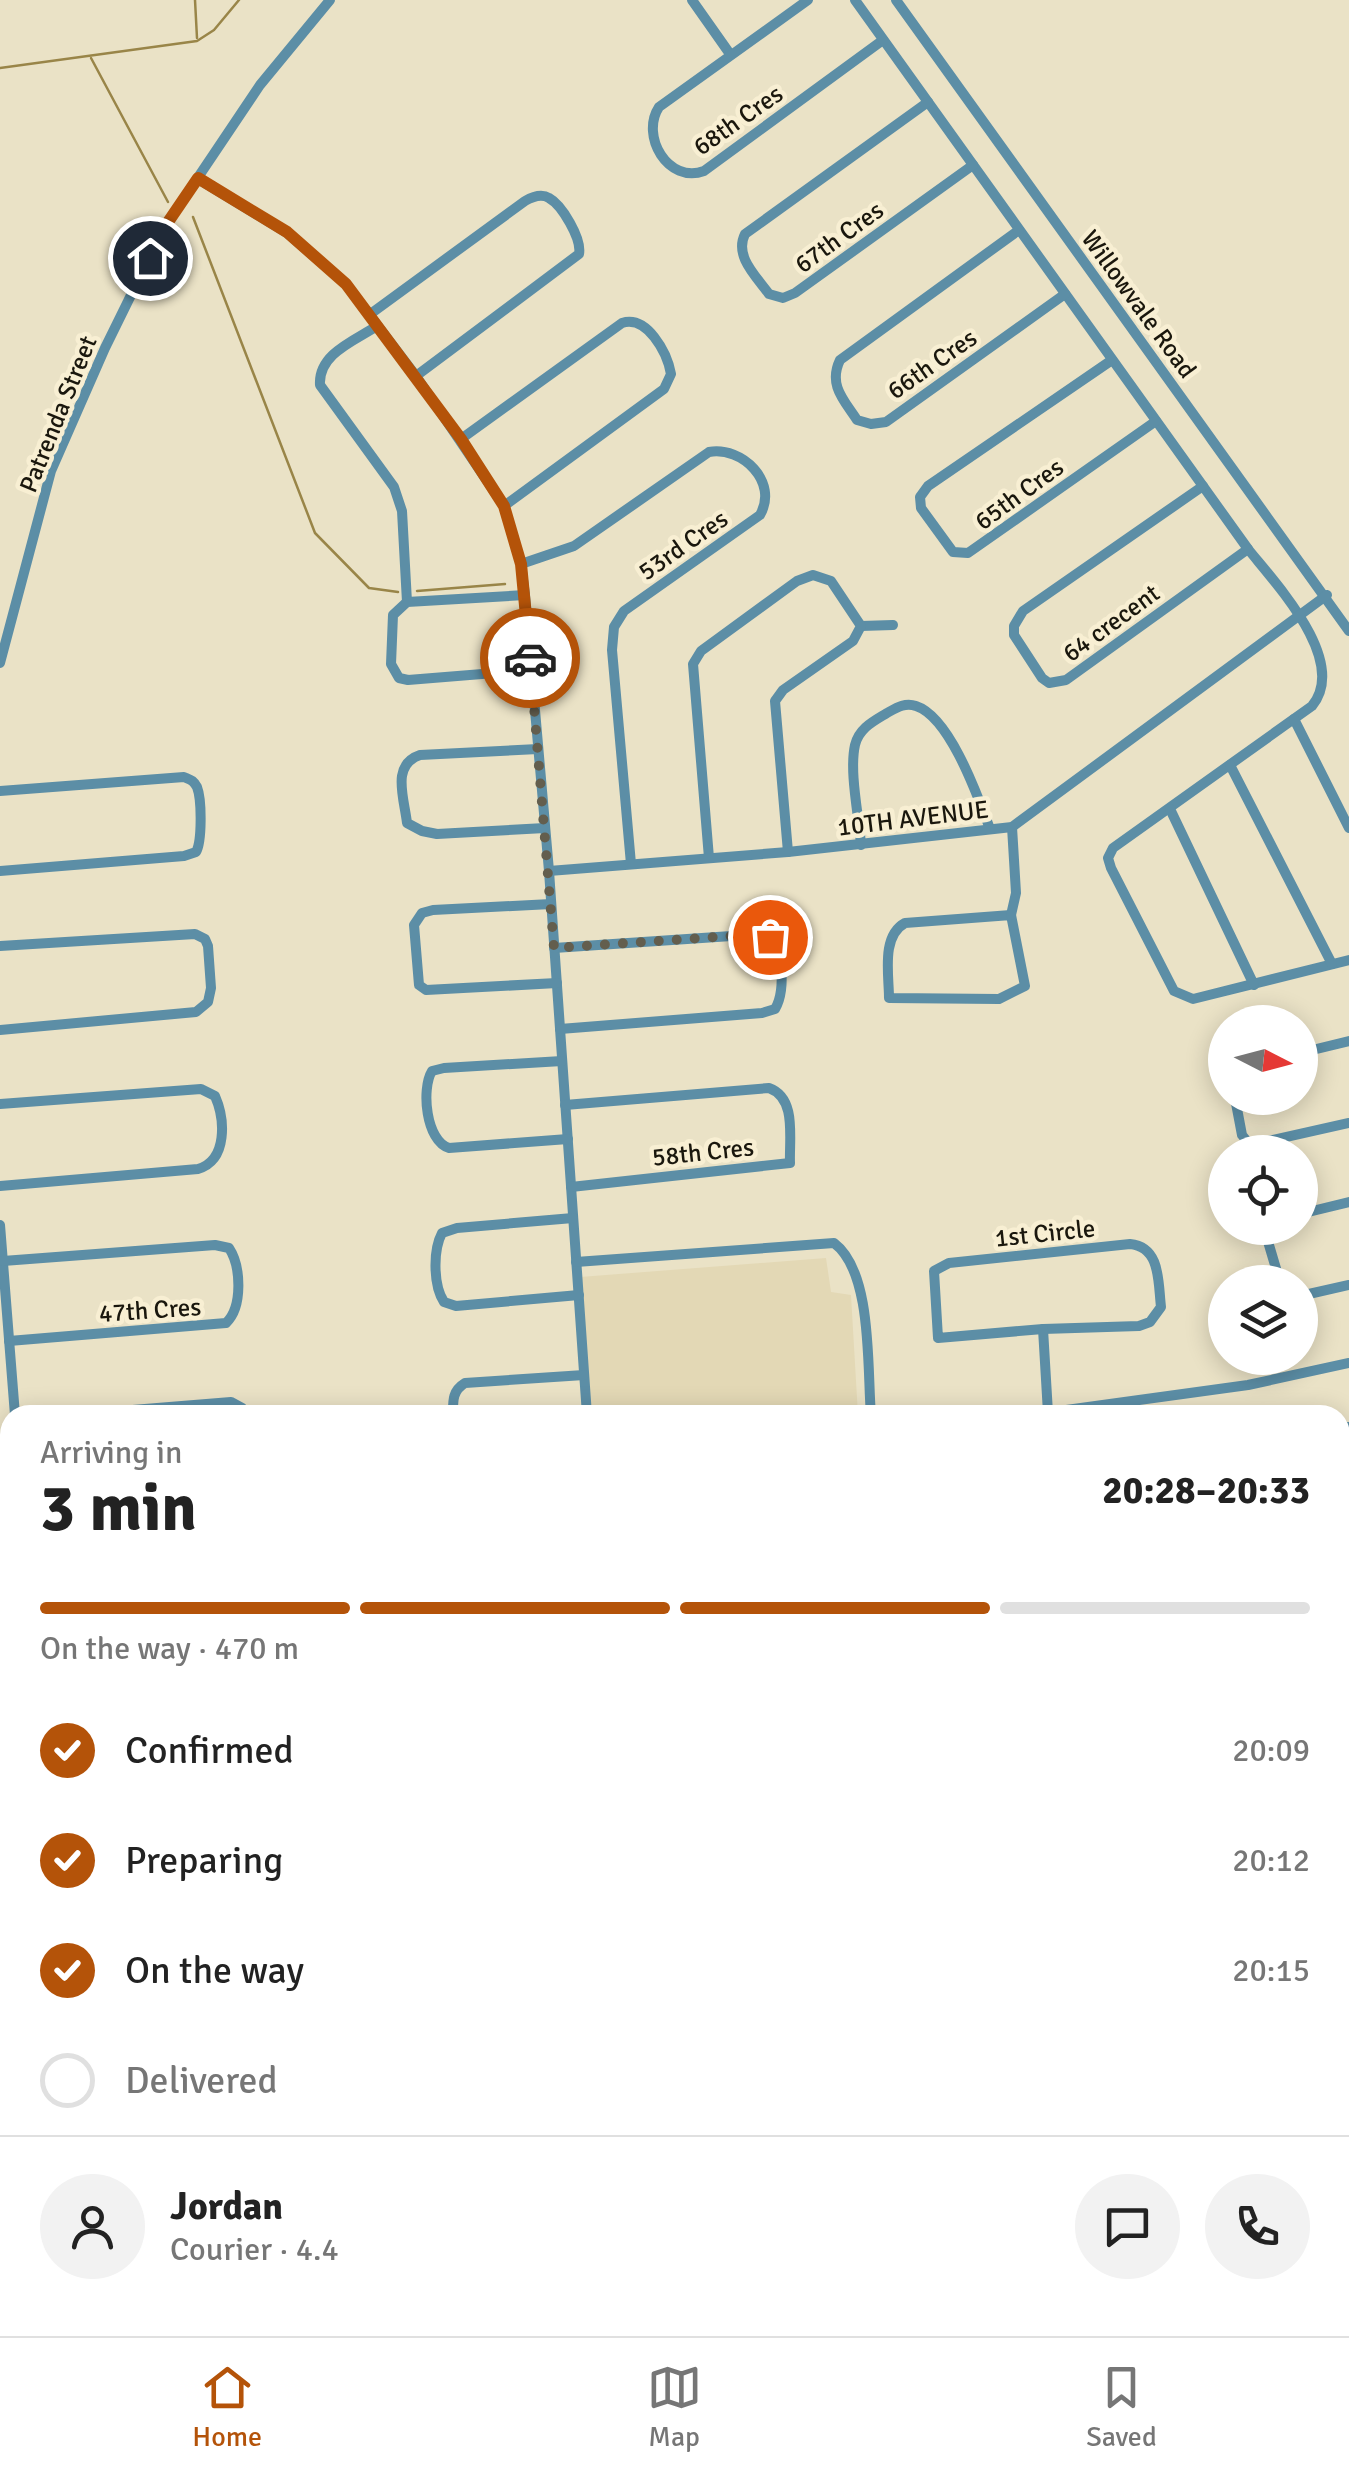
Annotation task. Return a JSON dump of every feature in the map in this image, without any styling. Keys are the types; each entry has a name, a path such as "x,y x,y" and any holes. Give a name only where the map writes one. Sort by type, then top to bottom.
{"street":[{"name":"Patrenda Street","path":"0,663 51,471 104,348 164,228 260,86 330,0"},
{"path":"692,0 730,54"},
{"name":"68th Cres","path":"808,0 791,5 666,100 654,114 654,142 678,172 704,171 883,40"},
{"path":"855,0 1248,549 1299,613 1320,657 1325,678 1320,697 1113,848 1108,858 1110,868 1174,990 1193,999 1349,960"},
{"name":"Willowvale Road","path":"896,0 1349,631"},
{"name":"67th Cres","path":"928,102 746,234 740,244 742,256 768,294 783,298 796,293 973,165"},
{"path":"198,178 287,232 346,284 461,439 504,506 521,564 532,670 586,1405"},
{"path":"369,316 525,201 541,196 551,199 576,232 579,254 416,376"},
{"name":"66th Cres","path":"1019,230 840,360 834,373 835,386 858,420 871,424 886,422 1065,294"},
{"path":"461,439 622,323 630,320 642,324 662,350 671,374 664,388 504,506"},
{"path":"377,326 326,360 319,375 320,385 394,487 402,511 407,602"},
{"name":"65th Cres","path":"1112,360 928,486 920,496 920,508 953,552 968,553 1156,421"},
{"name":"53rd Cres","path":"521,564 574,546 709,452 724,450 744,459 762,484 766,496 760,515 624,611 614,626 612,650 630,864"},
{"name":"64 crecent","path":"1203,486 1023,612 1014,626 1014,635 1042,678 1049,683 1066,680 1248,549"},
{"path":"709,858 692,680 696,657 797,582 814,575 831,581 862,626"},
{"path":"525,595 407,602 398,607 391,624 392,664 399,678 416,680 532,670"},
{"name":"10TH AVENUE","path":"549,870 862,845 1012,826 1326,596"},
{"path":"862,626 894,626"},
{"path":"788,852 775,701 783,690 858,636 862,626"},
{"path":"862,845 855,745 873,721 909,704 926,712 956,747 990,829"},
{"path":"1294,719 1349,828"},
{"path":"538,749 420,755 407,760 401,769 408,822 422,831 437,834 545,828"},
{"path":"1230,765 1332,964"},
{"path":"0,791 184,777 198,789 201,843 196,852 184,856 0,871"},
{"path":"1170,809 1254,985"},
{"path":"1011,915 904,923 896,928 890,940 889,998 999,999 1025,986 1011,915 1016,893 1012,826"},
{"path":"551,904 432,910 422,913 414,925 419,985 426,990 557,984"},
{"path":"0,946 195,934 205,939 208,946 211,988 208,1002 196,1012 0,1030"},
{"path":"554,948 761,934 770,937 778,950 781,1000 776,1008 762,1013 560,1029"},
{"path":"1318,1049 1349,1041"},
{"path":"562,1061 432,1071 427,1080 431,1134 439,1145 449,1148 568,1139"},
{"name":"58th Cres","path":"565,1105 770,1088 782,1092 787,1101 790,1163 571,1187"},
{"path":"0,1104 201,1089 215,1096 219,1106 221,1140 218,1156 198,1169 0,1186"},
{"path":"1238,1115 1242,1135 1250,1144 1349,1122"},
{"path":"1318,1210 1349,1202"},
{"path":"573,1218 457,1228 442,1233 435,1246 439,1294 444,1302 456,1306 578,1295"},
{"path":"0,1224 15,1405"},
{"path":"576,1262 834,1243 845,1251 862,1295 869,1405"},
{"name":"47th Cres","path":"3,1261 215,1244 229,1248 234,1258 237,1306 226,1323 10,1341"},
{"name":"1st Circle","path":"1130,1244 1150,1251 1157,1267 1161,1307 1150,1322 1139,1326 1043,1329 938,1338 934,1271 949,1263 1130,1244"},
{"path":"1318,1292 1349,1285"},
{"path":"1043,1329 1048,1405"},
{"path":"1103,1405 1248,1384 1349,1363"},
{"path":"453,1405 453,1396 465,1383 584,1376"},
{"path":"194,1405 238,1405"}],"shaded area":[{"path":"826,1258 831,1292 851,1295 857,1405 589,1405 580,1277"}],"waterway":[{"path":"195,0 197,38"},
{"path":"0,68 197,41 214,30 239,0"},
{"path":"91,58 168,202"},
{"path":"193,217 315,533 369,588 398,592"},
{"path":"417,591 505,584"}],"way so far":[{"path":"530,658 554,948 761,934 770,937"}],"route":[{"path":"150,258 164,228 198,178 287,232 346,284 461,439 504,506 521,564 530,658"}]}
